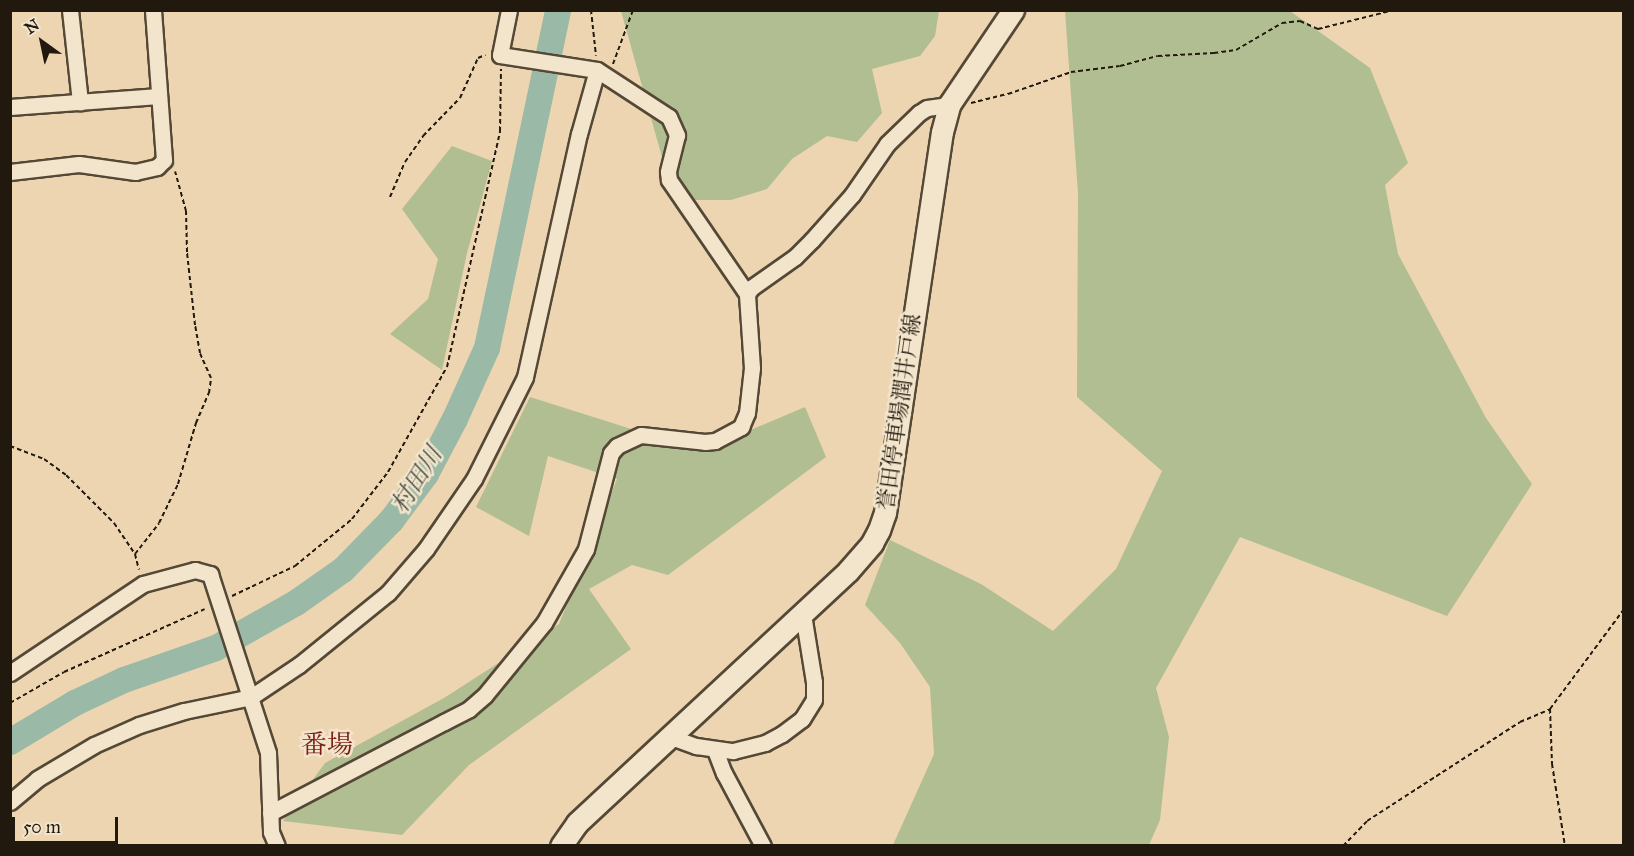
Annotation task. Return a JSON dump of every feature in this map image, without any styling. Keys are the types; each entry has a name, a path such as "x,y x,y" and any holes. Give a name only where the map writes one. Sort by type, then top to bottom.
{"main road":[{"name":"誉田停車場潤井戸線","path":"561,846 578,823 803,614 848,571 872,543 885,513 932,186 942,132 950,105 1013,10"}],"street":[{"path":"70,10 80,102"},
{"path":"10,172 79,164 135,172 157,167 164,160 153,10"},
{"path":"270,813 444,722 485,695 544,623 586,549 611,453 617,446 641,435 705,442 715,441 741,426 747,412 752,368 747,294 669,180 668,172 677,129 669,117 630,94 604,73 500,55 509,10"},
{"path":"10,802 37,779 94,745 139,725 184,711 251,698 299,665 388,592 426,549 474,479 525,377 579,134 604,73"},
{"path":"10,107 159,96"},
{"path":"747,294 795,257 812,240 852,195 887,144 920,113 927,108 950,105"},
{"path":"10,673 143,584 195,570 210,574 268,753 271,832 277,846"},
{"path":"671,736 715,750 733,751 765,743 782,734 808,712 814,700 814,682 803,614"},
{"path":"715,750 724,773 763,846"}],"path":[{"path":"591,10 604,73"},
{"path":"604,73 633,10"},
{"path":"950,105 986,101 1071,72 1120,66 1158,56 1236,50 1282,23 1300,21 1318,29 1394,10"},
{"path":"10,703 64,672 296,566 352,519 388,472 447,367 500,131 500,55 486,54 478,58 460,98 423,136 405,162 390,197"},
{"path":"135,554 159,523 178,484 196,423 209,393 211,378 200,353 195,325 186,252 186,211 172,162 164,149"},
{"path":"10,446 44,459 66,475 114,524 135,554 143,584"},
{"path":"1343,846 1367,821 1520,722 1550,709 1623,609"},
{"path":"1550,709 1552,764 1565,846"}],"green space":[{"path":"621,11 939,11 935,36 920,56 872,69 882,113 857,142 827,136 792,159 767,189 731,200 674,200"},
{"path":"1065,11 1290,11 1370,68 1408,163 1385,185 1398,254 1486,418 1532,484 1447,616 1240,537 1156,688 1169,737 1160,820 1149,845 893,845 934,754 930,687 900,643 865,605 890,540 981,584 1053,631 1116,569 1162,471 1077,397 1078,193"},
{"path":"452,146 492,161 467,253 442,370 390,334 428,299 438,259 402,209"},
{"path":"530,397 701,451 805,407 826,457 668,575 632,565 589,589 631,649 469,765 402,835 283,821 325,763 444,698 559,624 617,479 548,456 529,536 476,507"}],"waterway":[{"name":"村田川","path":"10,742 75,703 124,680 216,648 296,603 343,570 391,521 426,474 455,419 487,348 558,10"}],"district":[{"name":"番場","path":"327,745"}]}
